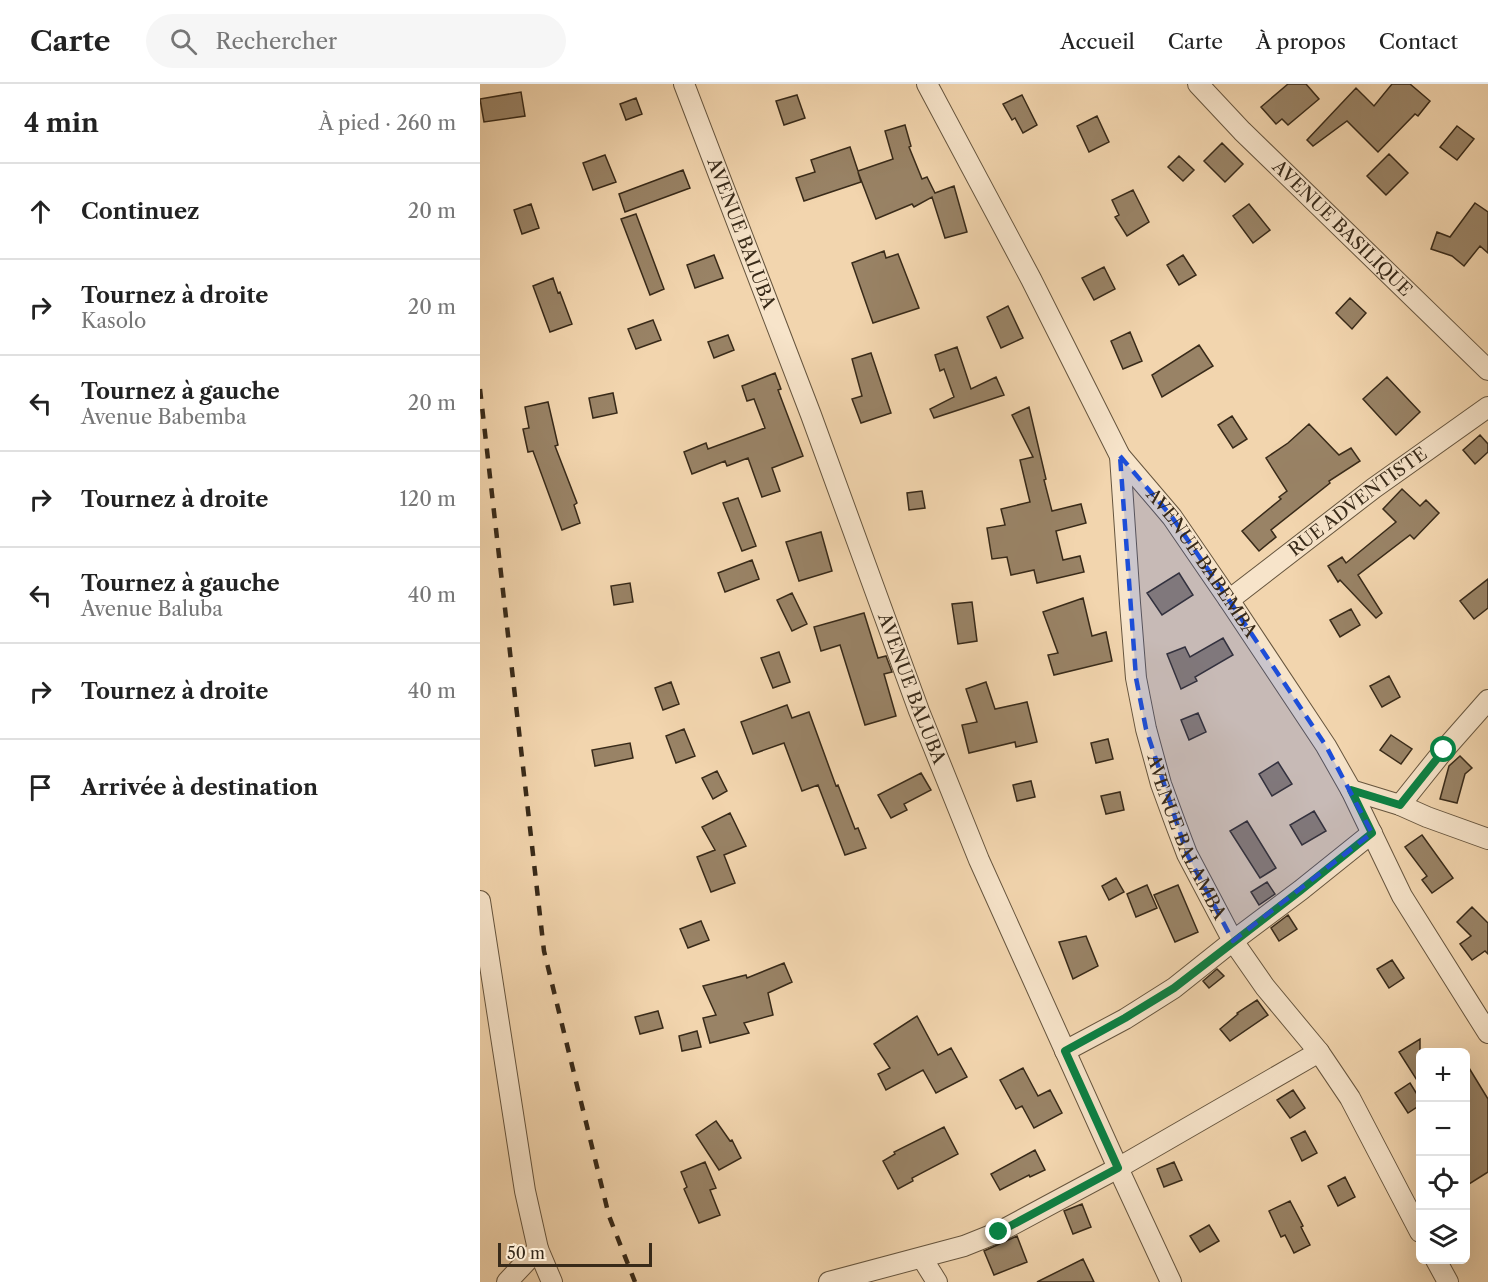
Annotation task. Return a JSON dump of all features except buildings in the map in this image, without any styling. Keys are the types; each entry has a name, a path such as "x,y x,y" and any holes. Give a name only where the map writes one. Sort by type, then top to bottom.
{"street":[{"name":"AVENUE BALUBA","path":"684,84 811,415 919,711 980,860 1171,1282"},
{"name":"AVENUE BABEMBA","path":"927,84 1031,279 1120,456 1172,518 1326,746 1351,790 1402,896 1488,1033"},
{"name":"AVENUE BASILIQUE","path":"1198,84 1242,131 1488,370"},
{"name":"RUE ADVENTISTE","path":"1229,600 1374,488 1488,407"},
{"name":"AVENUE BALAMBA","path":"1120,456 1136,678 1146,729 1161,784 1187,854 1233,941 1265,987 1319,1052 1350,1098 1416,1224"},
{"path":"1400,805 1488,700"},
{"path":"1351,790 1400,805 1488,839"},
{"path":"1065,1051 1174,988 1372,833"},
{"path":"480,901 525,1191 538,1249 552,1282"},
{"path":"829,1282 922,1258 999,1232 1118,1168 1319,1052"},
{"path":"507,1282 538,1249"},
{"path":"922,1258 937,1282"},
{"path":"1438,1264 1448,1282"}],"highlighted area":[{"path":"1120,456 1172,517 1229,600 1326,746 1372,833 1233,941 1187,854 1146,729 1136,678"}],"railway":[{"path":"480,389 544,951 609,1216 635,1282"}],"route":[{"path":"999,1232 1118,1168 1065,1051 1174,988 1372,833 1351,790 1400,805 1444,750"}]}
